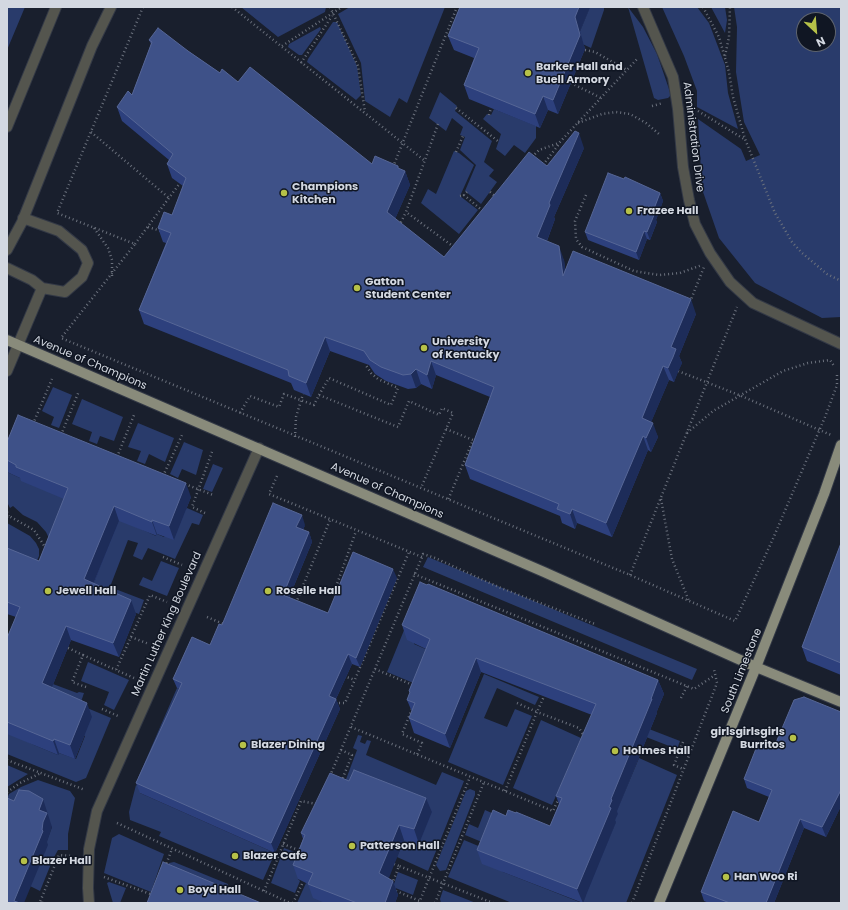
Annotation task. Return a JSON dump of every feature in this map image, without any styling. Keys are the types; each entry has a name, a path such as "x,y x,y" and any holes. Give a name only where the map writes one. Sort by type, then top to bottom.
{"main road":[{"name":"Avenue of Champions","path":"7,340 259,448 756,667 841,702"},
{"name":"South Limestone","path":"659,903 756,667 824,494 841,445"}],"street":[{"path":"7,127 56,7"},
{"path":"7,250 23,218 92,46 111,7"},
{"name":"Administration Drive","path":"643,7 672,77 678,109 683,168 689,200 695,224 710,253 730,282 754,303 841,344"},
{"path":"7,268 32,280 42,288 65,292 82,277 88,263 82,250 58,231 23,218"},
{"path":"7,371 42,288"},
{"name":"Martin Luther King Boulevard","path":"90,903 88,888 89,850 97,811 259,448"}],"path":[{"path":"57,213 143,7"},
{"path":"232,7 365,112 424,161"},
{"path":"330,7 358,66 365,112"},
{"path":"301,63 333,14 336,10 342,7"},
{"path":"390,174 457,7"},
{"path":"703,7 716,30 725,56 733,97 745,139 775,213 792,242 813,263 827,274 841,281"},
{"path":"725,56 729,37 730,7"},
{"path":"282,46 333,14"},
{"path":"585,50 594,52 627,70"},
{"path":"539,170 559,143 638,58"},
{"path":"571,83 601,98"},
{"path":"652,106 667,102"},
{"path":"456,108 499,142"},
{"path":"489,114 491,108"},
{"path":"698,111 745,139"},
{"path":"577,123 602,114 616,112 630,114 646,123 659,134"},
{"path":"397,231 406,212 438,124"},
{"path":"91,132 169,198"},
{"path":"456,152 463,136"},
{"path":"529,161 539,150 559,143"},
{"path":"135,244 180,183"},
{"path":"460,196 467,192"},
{"path":"490,192 498,198"},
{"path":"494,203 502,193"},
{"path":"464,195 486,213"},
{"path":"586,195 575,222 576,239 582,247 634,271 659,275 680,273 705,264 689,303"},
{"path":"481,219 490,208"},
{"path":"406,212 457,250"},
{"path":"92,227 108,248 112,260 112,276"},
{"path":"148,227 166,233"},
{"path":"630,575 740,301"},
{"path":"61,338 240,412 295,437 630,575 735,621 772,541 819,430 837,385 838,375"},
{"path":"686,434 713,411 782,371 795,366 830,360 834,366"},
{"path":"240,412 250,396 279,407 284,394 314,405 329,378 390,405 398,388 378,379 371,373 365,364"},
{"path":"678,371 834,435"},
{"path":"40,427 31,424 52,379"},
{"path":"60,435 79,391"},
{"path":"295,437 296,417 303,394"},
{"path":"319,394 398,427 409,401 439,415 442,408 453,413 421,488"},
{"path":"117,458 134,415"},
{"path":"446,429 473,440 448,500"},
{"path":"7,432 10,433 16,430"},
{"path":"54,433 68,438"},
{"path":"163,476 182,435"},
{"path":"205,513 192,507 213,449"},
{"path":"110,455 123,460"},
{"path":"157,473 170,479"},
{"path":"277,476 269,494 422,557"},
{"path":"184,484 213,495"},
{"path":"661,499 672,559 689,601"},
{"path":"7,512 8,516 34,530 45,547 44,554"},
{"path":"294,608 330,520"},
{"path":"336,587 356,531"},
{"path":"335,703 345,703 409,552"},
{"path":"329,778 423,554 501,588 595,624"},
{"path":"163,557 182,565"},
{"path":"414,574 694,689 715,674"},
{"path":"116,670 150,595 167,602"},
{"path":"207,617 228,626"},
{"path":"131,637 149,644"},
{"path":"567,644 570,638"},
{"path":"68,648 134,678"},
{"path":"601,660 604,652"},
{"path":"83,655 72,682 86,687"},
{"path":"375,669 421,689"},
{"path":"632,903 717,683 714,669"},
{"path":"341,674 355,680"},
{"path":"681,698 687,686"},
{"path":"505,791 547,687"},
{"path":"517,703 578,728 584,735"},
{"path":"413,708 402,734 422,743 417,754"},
{"path":"102,709 118,716"},
{"path":"351,727 553,811 562,791"},
{"path":"584,740 584,735 588,729"},
{"path":"683,742 674,765 683,769"},
{"path":"341,750 352,755 342,782"},
{"path":"7,760 85,790"},
{"path":"7,792 20,783 41,773"},
{"path":"399,866 390,888 420,902 470,777"},
{"path":"436,903 484,782"},
{"path":"264,891 301,801 317,805 320,798"},
{"path":"117,823 292,903 303,882"},
{"path":"283,844 307,854"},
{"path":"164,869 172,849"},
{"path":"41,903 59,855 71,856"},
{"path":"394,864 493,903"},
{"path":"104,877 153,896"},
{"path":"151,899 156,889"},
{"path":"280,903 281,899"}],"shaded area":[{"path":"7,7 25,7 7,50"},
{"path":"241,7 326,7 325,12 278,37"},
{"path":"350,7 445,7 407,103 399,98 390,117 365,101 361,63 338,14"},
{"path":"590,7 604,7 591,48 576,41"},
{"path":"628,7 643,27 657,54 671,95 668,98 658,100 654,98"},
{"path":"662,7 697,7 709,23 725,65 728,93 738,129 697,107 697,91 684,56"},
{"path":"711,7 725,7 727,20 725,33"},
{"path":"734,7 841,7 841,317 822,318 755,283 719,238 702,189 698,119 741,149 746,161 760,155 744,122 736,72 737,27"},
{"path":"333,22 337,22 357,66 361,95 356,100 307,62"},
{"path":"320,27 321,29 302,55 299,55 288,47 289,44"},
{"path":"440,92 457,106 455,111 492,141 484,162 494,170 489,176 497,182 481,204 465,191 476,165 460,150 465,137 460,135 463,127 452,118 446,131 429,118"},
{"path":"494,109 536,126 536,138 525,153 514,145 505,156 496,149 501,134 483,119 487,114 491,115"},
{"path":"454,151 459,153 474,165 460,196 478,210 459,234 421,203 428,189 436,194"},
{"path":"53,387 72,395 59,428 51,425 54,417 42,411"},
{"path":"82,399 123,417 114,441 100,436 97,444 89,441 92,432 72,424"},
{"path":"138,423 174,438 165,462 149,454 145,464 137,461 141,451 128,447"},
{"path":"184,442 203,450 196,475 182,469 178,478 170,474"},
{"path":"213,464 223,468 212,492 203,489"},
{"path":"7,472 68,500 54,549 46,532 37,522 23,515 13,506 10,508 7,502"},
{"path":"187,508 203,515 199,525 192,523 175,559 148,548 142,560 133,556 138,543 128,540 110,587 144,600 139,614 118,607 92,588 119,519 156,536 157,534 164,537"},
{"path":"7,523 30,536 36,543 39,549 39,556 33,570 7,562"},
{"path":"428,557 697,669 692,680 423,567"},
{"path":"161,561 179,568 167,596 139,585 143,577 152,581"},
{"path":"422,586 414,644 430,651 423,687 387,672"},
{"path":"88,662 129,680 114,710 104,705 109,692 81,681"},
{"path":"484,674 539,697 535,705 497,688 484,718 507,727 515,709 532,716 503,785 448,762"},
{"path":"53,684 77,693 84,693 80,705 111,718 86,778 76,782 7,754 7,731 58,755 59,753 76,759 85,736 45,698"},
{"path":"177,688 186,692 145,781 138,778"},
{"path":"541,720 581,738 552,805 513,788"},
{"path":"649,729 680,741 677,749 646,737"},
{"path":"358,735 362,736 360,742 365,744 367,740 371,741 366,755 436,785 442,772 464,781 428,871 397,857 404,840 342,790 357,750 353,748"},
{"path":"639,758 677,775 626,903 583,903 585,894 616,822 616,813"},
{"path":"7,765 28,774 7,787"},
{"path":"38,780 70,791 75,798 68,834 68,850 58,850 40,891 30,886 52,827 7,799 9,794"},
{"path":"136,785 142,788 140,793 275,853 263,880 159,836 161,832 130,820 129,812"},
{"path":"470,789 475,791 475,795 446,870 440,871 436,865 466,791"},
{"path":"485,810 521,826 489,845 465,835 469,824 478,828"},
{"path":"119,834 164,854 151,892 104,873 112,838"},
{"path":"464,840 488,850 503,872 582,903 512,903 448,877"},
{"path":"284,848 308,857 298,879 300,881 295,893 271,883"},
{"path":"174,862 228,884 226,892 156,894 169,863"},
{"path":"398,872 418,880 413,895 393,887"},
{"path":"109,882 126,888 120,903 113,903 107,883"},
{"path":"306,883 318,887 325,903 297,903"},
{"path":"443,890 476,903 441,903 440,899"}],"building":[{"name":"Barker Hall and Buell Armory","path":"460,7 579,7 575,17 580,35 553,100 543,96 535,114 464,85 479,48 448,36"},
{"name":"Gatton Student Center","path":"158,28 220,73 222,69 238,82 250,67 372,164 375,156 398,166 398,168 405,171 387,212 444,257 529,152 547,166 575,131 579,133 549,203 550,205 537,237 559,246 563,276 573,251 691,299 671,347 676,349 673,357 668,368 663,366 642,418 653,423 646,438 643,436 606,523 572,509 570,514 557,509 559,504 465,465 494,387 431,361 427,375 416,369 411,374 403,375 381,367 370,360 364,351 325,337 306,383 289,376 288,370 139,310 171,233 158,228 164,212 172,215 186,178 167,164 173,154 117,107 128,91 132,95 152,42 149,40"},
{"name":"Frazee Hall","path":"608,173 624,179 625,177 660,193 652,214 654,215 647,232 644,231 636,252 585,232"},
{"name":"Jewell Hall","path":"18,415 186,483 169,526 152,520 152,522 114,506 84,579 131,600 113,643 66,626 42,683 87,703 70,745 54,739 53,741 7,722 7,638 20,607 7,602 7,548 39,561 68,488 16,467 16,465 7,460 7,442"},
{"name":"Blazer Dining","path":"273,503 302,515 296,527 309,532 283,595 328,613 353,552 393,569 356,658 348,654 329,696 336,699 271,843 136,783 182,683 173,679 192,637 210,645 219,624 222,625"},
{"path":"841,543 841,663 802,647"},
{"name":"Holmes Hall","path":"420,582 658,680 652,699 611,799 612,800 609,807 611,808 577,889 477,850 493,810 506,816 508,810 516,812 550,826 562,798 556,796 596,704 476,658 445,734 409,718 415,703 407,700 409,691 430,639 402,625"},
{"path":"804,697 841,712 841,790 822,827 800,819 766,903 730,903 701,892 733,811 759,822 772,790 744,779 759,741 775,745 794,700"},
{"name":"Patterson Hall","path":"354,770 426,798 414,829 399,825 379,873 393,881 385,903 357,903 308,884 313,873 293,865 305,835 301,833 330,773 349,781"},
{"name":"Blazer Hall","path":"19,790 29,791 43,799 39,810 47,813 43,822 43,831 14,901 20,903 7,903 7,798 14,801"},
{"path":"163,862 261,903 147,903"}],"place":[{"name":"Barker Hall and Buell Armory","path":"528,73"},
{"name":"Champions Kitchen","path":"284,193"},
{"name":"Frazee Hall","path":"629,211"},
{"name":"Gatton Student Center","path":"357,288"},
{"name":"University of Kentucky","path":"424,348"},
{"name":"Jewell Hall","path":"48,591"},
{"name":"Roselle Hall","path":"268,591"},
{"name":"girlsgirlsgirls Burritos","path":"793,738"},
{"name":"Blazer Dining","path":"243,745"},
{"name":"Holmes Hall","path":"615,751"},
{"name":"Patterson Hall","path":"352,846"},
{"name":"Blazer Cafe","path":"235,856"},
{"name":"Blazer Hall","path":"24,861"},
{"name":"Han Woo Ri","path":"726,877"},
{"name":"Boyd Hall","path":"180,890"}]}
